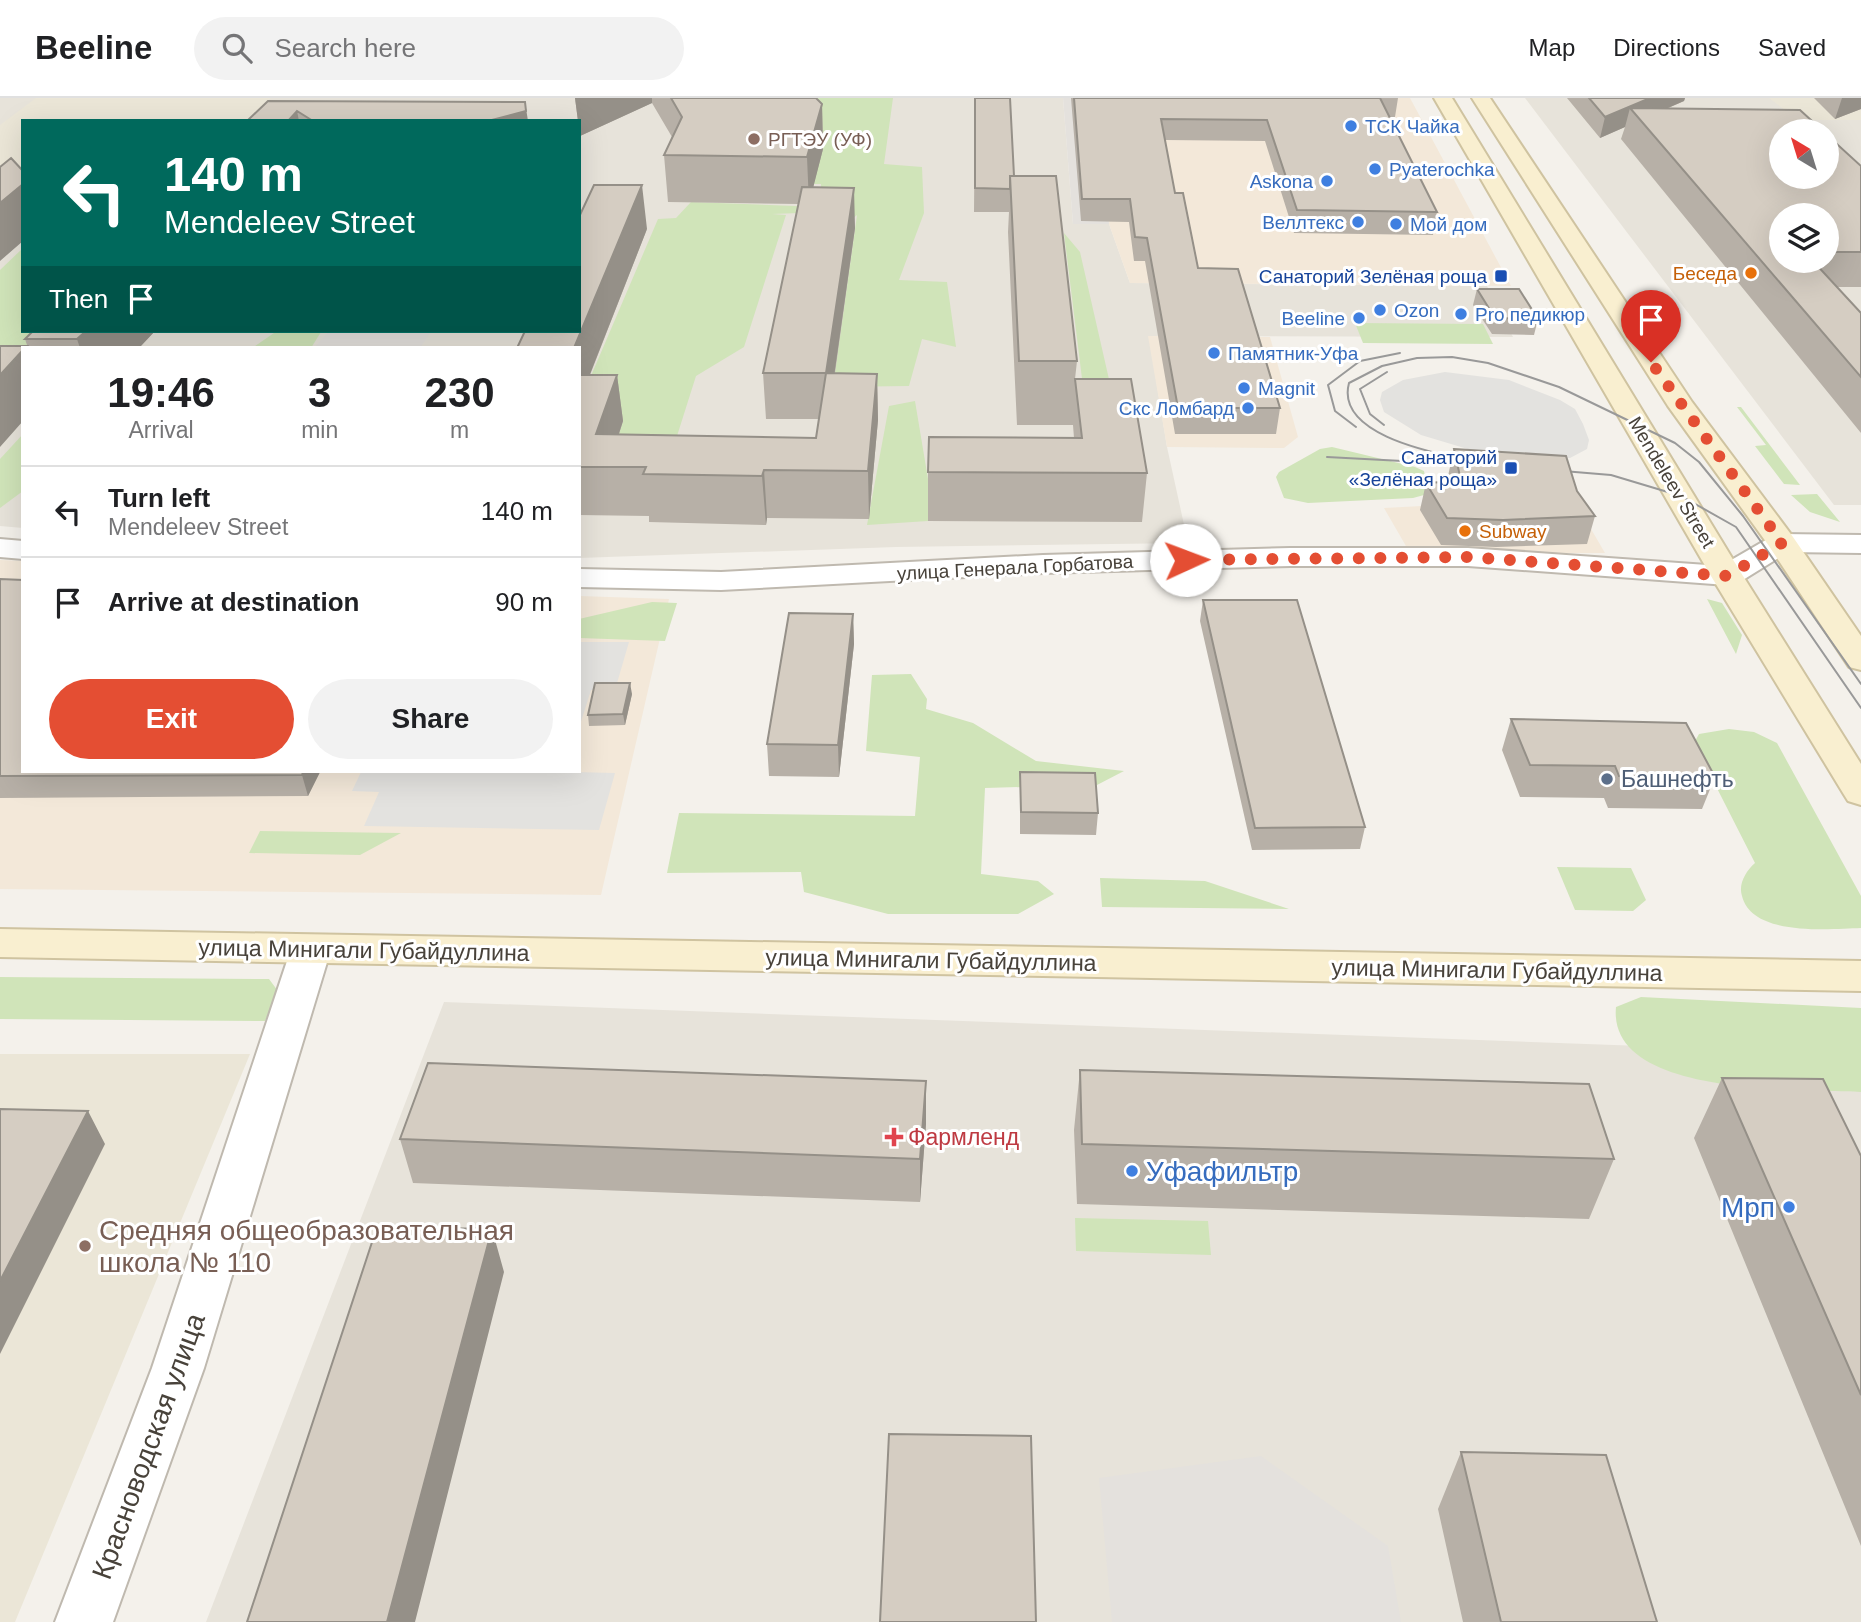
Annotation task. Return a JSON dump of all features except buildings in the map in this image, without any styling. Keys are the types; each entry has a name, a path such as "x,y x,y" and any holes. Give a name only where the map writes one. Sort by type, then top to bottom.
{"main road":[{"name":"Mendeleev Street","path":"1443,98 1727,576 1861,793"},
{"path":"1481,98 1681,406 1782,543 1861,660"},
{"name":"улица Минигали Губайдуллина","path":"0,943 1861,976"}],"street":[{"path":"1727,576 1782,543 1861,544"},
{"path":"0,548 21,550"},
{"name":"улица Генерала Горбатова","path":"581,578 721,581 1043,564 1441,557 1727,576"},
{"name":"Красноводская улица","path":"84,1622 178,1368 311,949"}],"shaded area":[{"path":"0,98 1063,98 1073,224 1109,224 1130,283 1487,286 1513,337 1149,336 1167,447 1188,543 896,547 581,558 581,346 21,346 21,528 0,526"},
{"path":"36,98 271,98 247,119 21,119 21,185 0,184 0,125"},
{"path":"1063,98 1098,98 1109,224 1073,224"},
{"path":"1098,98 1410,98 1511,286 1130,283 1109,224"},
{"path":"1525,98 1861,98 1861,505 1834,505"},
{"path":"1769,98 1861,98 1861,120 1797,119"},
{"path":"327,333 430,333 421,346 316,346"},
{"path":"1148,336 1270,337 1298,437 1284,448 1167,447"},
{"path":"1445,372 1509,380 1560,400 1575,409 1589,440 1587,449 1570,458 1544,459 1471,450 1421,435 1384,412 1380,400 1382,392 1403,380"},
{"path":"1573,498 1605,553 1410,553 1384,508"},
{"path":"0,560 21,561 21,773 581,773 581,596 669,599 601,895 0,889"},
{"path":"581,642 629,642 615,690 591,690 581,722"},
{"path":"361,773 615,773 599,830 364,826 379,792 352,791"},
{"path":"444,1002 1861,1054 1861,1622 206,1622"},
{"name":"Средняя общеобразовательная школа № 110","path":"0,1054 250,1054 15,1622 0,1622"},
{"path":"1261,1456 1388,1546 1401,1622 1112,1622 1099,1478"}],"green space":[{"path":"784,98 893,98 884,164 922,167 924,213 899,280 947,282 956,347 922,339 909,386 833,387 857,215 846,224 800,213 772,214 786,215 744,347 696,376 652,515 591,515 623,421 581,405 581,399 658,219 676,218 691,202 820,207 821,184 676,184"},
{"path":"1064,233 1080,252 1116,410 1086,411"},
{"path":"21,250 21,333 41,333 26,346 21,346 21,350 0,368 0,270"},
{"path":"1355,323 1483,324 1493,344 1363,343"},
{"path":"274,333 320,333 312,346 255,346"},
{"path":"915,401 929,485 928,521 867,525 889,406"},
{"path":"1737,407 1741,407 1800,485 1784,484 1755,446 1766,445"},
{"path":"21,436 21,492 0,508 0,459"},
{"path":"1332,447 1424,471 1428,490 1424,495 1413,498 1308,503 1284,498 1276,477 1279,472 1320,449"},
{"path":"1817,494 1840,522 1810,512 1791,495"},
{"path":"1707,599 1722,603 1742,635 1736,654"},
{"path":"652,602 677,603 665,641 581,638 581,619"},
{"path":"911,674 927,699 926,709 973,723 1036,761 1124,771 1097,785 985,788 981,874 1038,881 1054,894 1018,914 888,914 804,892 801,872 667,873 679,813 915,816 920,757 866,751 872,675"},
{"path":"1729,729 1754,732 1777,743 1861,896 1861,928 1794,928 1760,918 1749,909 1742,896 1741,887 1746,874 1755,863 1694,743 1699,734"},
{"path":"260,831 401,833 360,855 249,853"},
{"path":"1557,867 1631,868 1646,900 1633,911 1575,910"},
{"path":"1100,878 1205,881 1289,909 1102,907"},
{"path":"0,977 269,979 278,991 265,1021 0,1019"},
{"path":"1641,997 1861,1008 1861,1092 1756,1088 1675,1073 1642,1058 1622,1037 1616,1007"},
{"path":"1075,1218 1208,1221 1211,1255 1076,1251"}],"tram line":[{"path":"1356,427 1335,411 1328,385 1360,361 1400,353"},
{"path":"1471,461 1412,447 1372,428 1357,416 1349,401 1349,383 1382,366 1417,358 1452,357 1488,363 1559,387 1675,443 1699,462 1743,516 1861,684"},
{"path":"1384,425 1370,414 1360,389 1387,372"},
{"path":"1327,457 1440,463"},
{"path":"1551,470 1611,475 1681,496 1736,527 1861,708"}],"place":[{"name":"ТСК Чайка","path":"1351,126"},
{"name":"РГТЭУ (УФ)","path":"754,139"},
{"name":"Pyaterochka","path":"1375,169"},
{"name":"Askona","path":"1327,181"},
{"name":"Веллтекс","path":"1358,222"},
{"name":"Мой дом","path":"1396,224"},
{"name":"Беседа","path":"1751,273"},
{"name":"Санаторий Зелёная роща","path":"1501,276"},
{"name":"Ozon","path":"1380,310"},
{"name":"Pro педикюр","path":"1461,314"},
{"name":"Beeline","path":"1359,318"},
{"name":"Памятник-Уфа","path":"1214,353"},
{"name":"Magnit","path":"1244,388"},
{"name":"Скс Ломбард","path":"1248,408"},
{"name":"Санаторий «Зелёная роща»","path":"1511,468"},
{"name":"Subway","path":"1465,531"},
{"name":"Башнефть","path":"1607,779"},
{"name":"Фармленд","path":"894,1137"},
{"name":"Уфафильтр","path":"1132,1171"},
{"name":"Мрп","path":"1789,1207"},
{"name":"Средняя общеобразовательная школа № 110","path":"85,1246"}],"route":[{"path":"1186,560 1468,557 1683,575 1727,576 1782,543 1651,362"}]}
